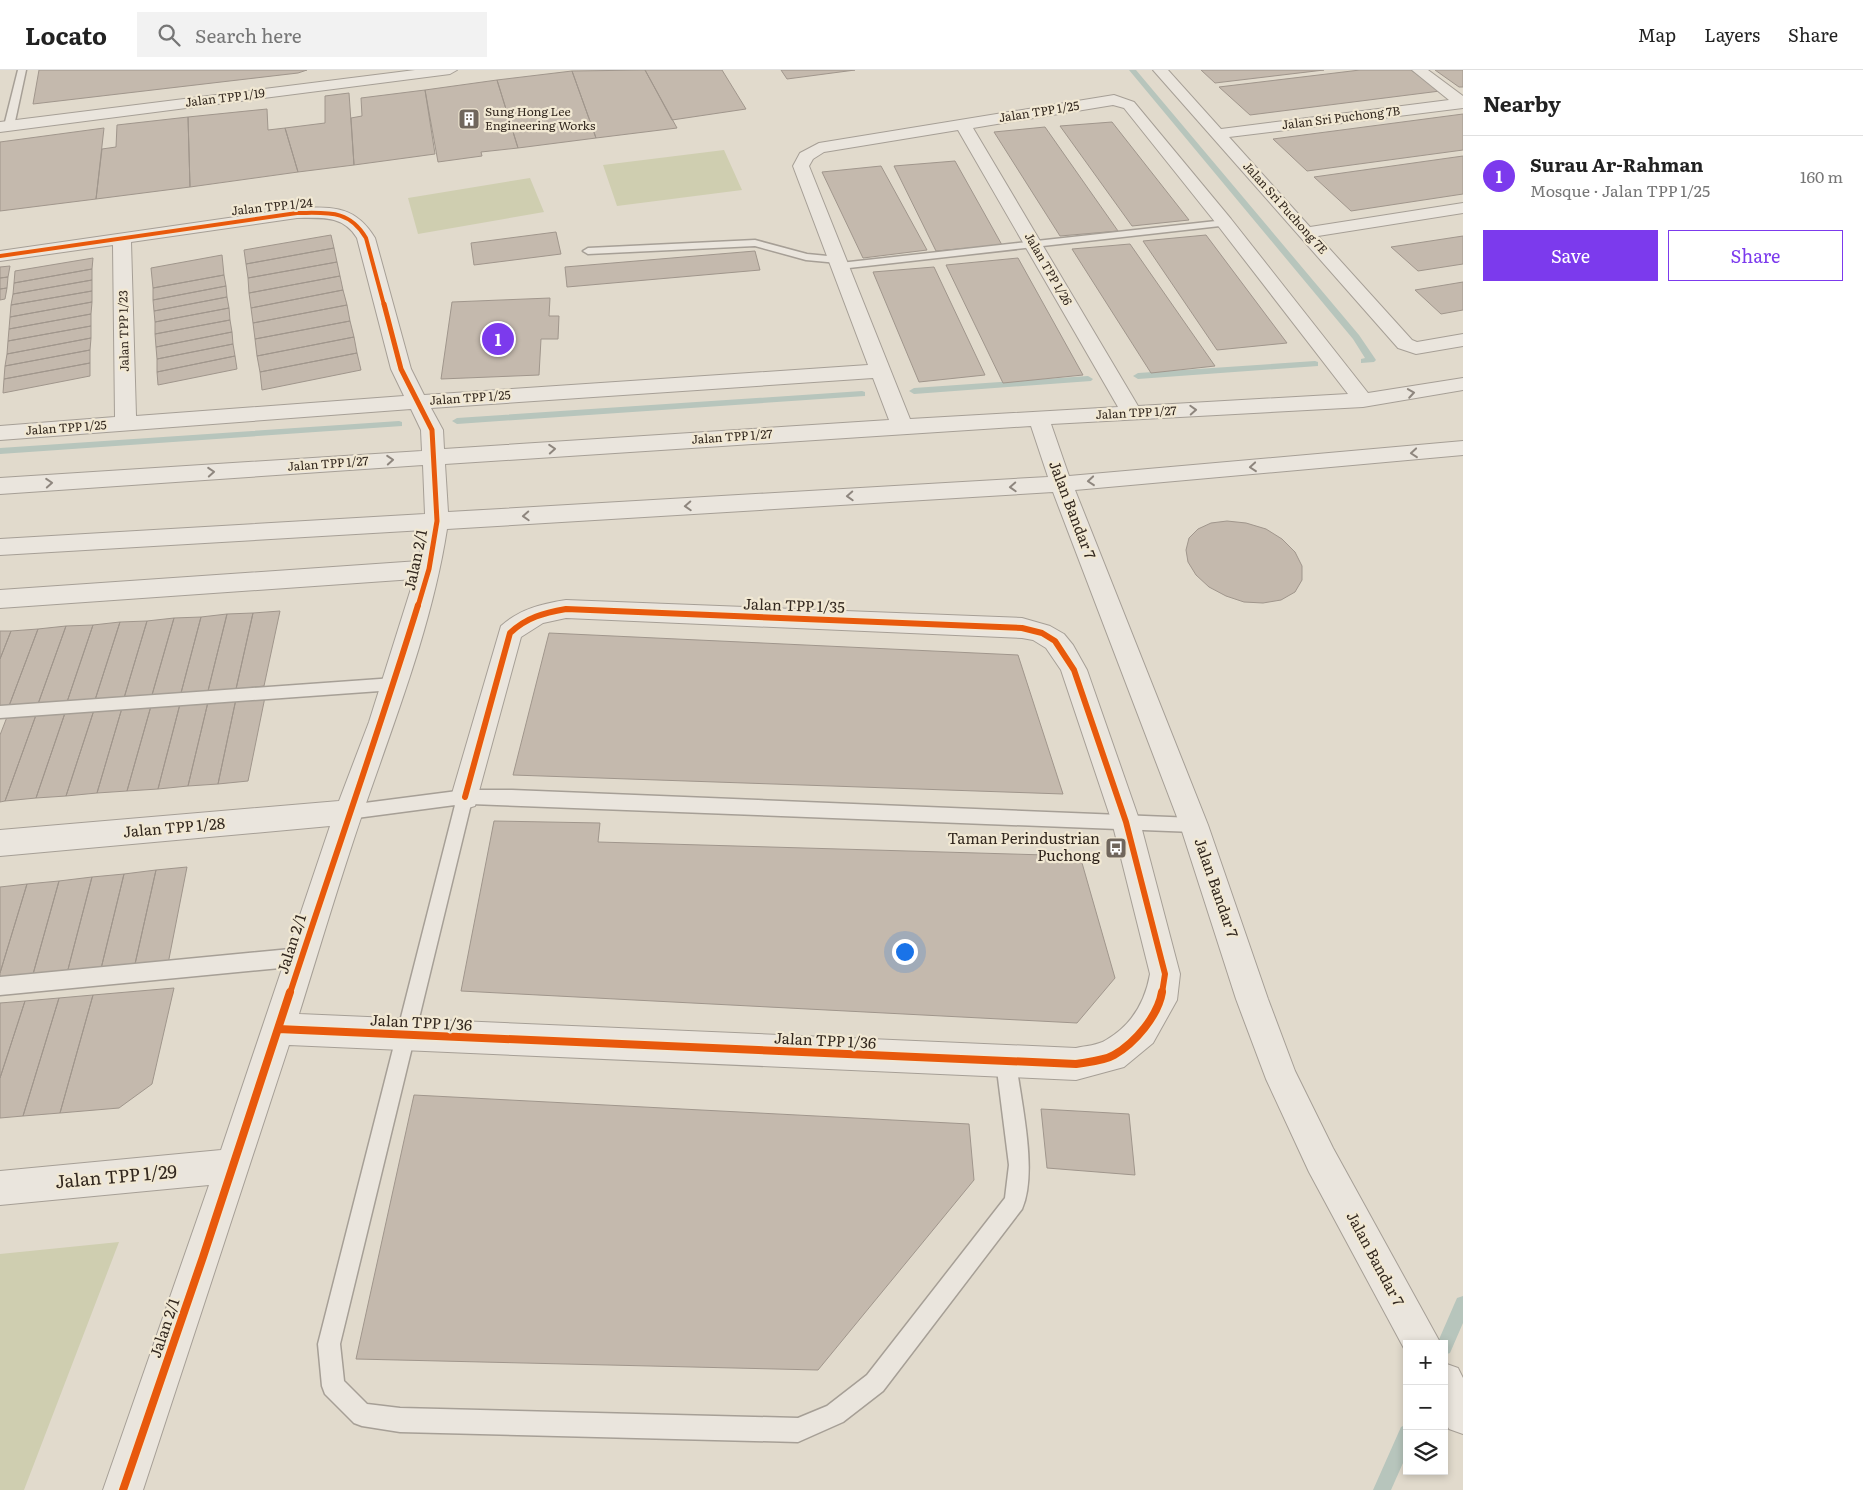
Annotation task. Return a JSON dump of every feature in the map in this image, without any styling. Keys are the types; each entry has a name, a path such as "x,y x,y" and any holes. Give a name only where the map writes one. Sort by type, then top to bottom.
{"street":[{"name":"Jalan TPP 1/19","path":"4,127 362,76 450,70"},
{"name":"Jalan Sri Puchong 7E","path":"1160,70 1409,347 1416,348 1463,340"},
{"path":"1419,70 1463,103"},
{"name":"Jalan TPP 1/25","path":"902,426 801,166 806,156 819,148 1121,101 1129,104 1225,223 1363,400"},
{"name":"Jalan Sri Puchong 7B","path":"1218,134 1463,103"},
{"name":"Jalan TPP 1/26","path":"964,124 1132,413"},
{"path":"1306,233 1463,208"},
{"name":"Jalan TPP 1/24","path":"0,256 297,213 338,214 354,219 361,227 366,238 401,369 416,402"},
{"name":"Jalan TPP 1/23","path":"122,238 126,424"},
{"name":"Jalan TPP 1/25","path":"0,433 416,402 881,371"},
{"name":"Jalan TPP 1/27","path":"0,486 902,426 1363,400 1463,384"},
{"name":"Jalan 2/1","path":"123,1490 233,1166 349,812 382,722 429,569 437,521 435,457 432,430 416,402"},
{"name":"Jalan Bandar 7","path":"1039,419 1061,484 1194,825 1252,999 1279,1070 1321,1160 1420,1340"},
{"path":"0,547 1061,484 1463,448"},
{"path":"0,599 429,569"},
{"name":"Jalan TPP 1/35","path":"465,797 510,633 523,619 541,613 576,610 1022,628 1045,632 1063,648 1074,670 1126,822"},
{"name":"Jalan TPP 1/28","path":"0,843 349,812"},
{"name":"Jalan TPP 1/36","path":"278,1029 1006,1062 1076,1064 1113,1056 1142,1032 1160,1000 1165,974 1126,822"},
{"name":"Jalan TPP 1/29","path":"0,1188 233,1166"},
{"path":"1446,1385 1463,1415"}],"lane":[{"path":"4,127 22,70"},
{"path":"588,251 745,242 839,263 1225,223"},
{"path":"0,712 394,684"},
{"path":"349,812 465,797 512,797 1194,825"},
{"path":"465,797 329,1344 333,1386 362,1415 400,1420 798,1430 836,1414 876,1383 1015,1202 1019,1166 1006,1062"},
{"path":"0,986 301,957"}],"green space":[{"path":"724,150 742,190 617,206 603,165"},
{"path":"530,178 544,212 418,234 408,198"},
{"path":"119,1242 24,1490 0,1490 0,1254"}],"building":[{"path":"39,70 307,70 298,73 33,104"},
{"path":"645,70 677,128 596,138 572,71"},
{"path":"645,70 722,70 746,109 672,120"},
{"path":"781,70 855,70 787,79"},
{"path":"1201,70 1324,70 1215,83"},
{"path":"1360,70 1411,70 1440,91 1250,115 1219,87"},
{"path":"1435,70 1463,70 1463,87 1459,87"},
{"path":"572,71 596,138 518,148 497,80"},
{"name":"Sung Hong Lee Engineering Works","path":"497,80 518,148 481,152 482,156 438,162 425,90"},
{"path":"425,90 435,154 354,165 351,118 362,116 361,98"},
{"path":"349,93 354,165 298,172 285,128 325,123 325,96"},
{"path":"267,109 268,130 285,128 298,172 190,187 188,117"},
{"path":"1463,114 1463,150 1307,171 1273,139"},
{"path":"188,117 190,187 96,199 102,149 116,147 117,125"},
{"path":"1112,122 1189,220 1132,226 1060,126"},
{"path":"1045,127 1118,231 1060,236 994,132"},
{"path":"104,128 96,199 0,211 0,142"},
{"path":"1463,156 1463,194 1351,211 1314,177"},
{"path":"955,161 1002,245 936,251 894,166"},
{"path":"881,166 927,250 863,258 822,172"},
{"path":"556,232 561,254 474,265 471,243"},
{"path":"331,235 334,248 246,264 244,250"},
{"path":"1206,235 1287,343 1217,350 1143,241"},
{"path":"1463,236 1463,264 1418,271 1391,247"},
{"path":"1130,244 1215,366 1151,373 1072,249"},
{"path":"334,248 337,262 248,278 246,264"},
{"path":"755,251 760,270 567,287 565,267"},
{"path":"222,255 224,275 153,288 151,268"},
{"path":"93,258 92,269 14,283 15,271"},
{"path":"1018,258 1083,375 1003,383 946,265"},
{"path":"337,262 340,276 249,293 248,278"},
{"path":"10,266 8,277 0,278 0,267"},
{"path":"934,267 985,375 919,382 873,272"},
{"path":"92,269 92,280 13,294 14,283"},
{"path":"224,275 226,286 153,300 153,288"},
{"path":"340,276 343,290 251,308 249,293"},
{"path":"8,277 7,288 0,289 0,278"},
{"path":"92,280 92,291 11,305 13,294"},
{"path":"1463,282 1463,310 1441,314 1415,290"},
{"path":"226,286 227,297 154,311 153,300"},
{"path":"7,288 5,299 0,300 0,289"},
{"path":"343,290 347,305 253,323 251,308"},
{"path":"92,291 92,302 10,317 11,305"},
{"path":"227,297 229,308 155,322 154,311"},
{"path":"550,298 549,316 559,316 558,339 541,339 539,375 441,379 452,302"},
{"path":"92,302 91,314 9,329 10,317"},
{"path":"347,305 350,321 255,339 253,323"},
{"path":"229,308 230,320 155,334 155,322"},
{"path":"91,314 91,326 8,341 9,329"},
{"path":"230,320 232,332 156,347 155,334"},
{"path":"350,321 354,337 257,356 255,339"},
{"path":"91,326 91,338 7,354 8,341"},
{"path":"232,332 233,344 157,359 156,347"},
{"path":"354,337 357,353 260,372 257,356"},
{"path":"91,338 90,350 5,366 7,354"},
{"path":"233,344 235,356 157,372 157,359"},
{"path":"90,350 90,363 4,379 5,366"},
{"path":"357,353 361,370 262,390 260,372"},
{"path":"235,356 237,369 158,385 157,372"},
{"path":"90,363 90,376 3,393 4,379"},
{"path":"1227,521 1246,523 1266,529 1282,539 1295,552 1302,566 1302,580 1295,592 1281,600 1263,603 1244,602 1226,596 1209,587 1196,575 1188,562 1186,550 1189,538 1198,529 1211,523"},
{"path":"280,611 264,686 236,689 253,613"},
{"path":"253,613 236,689 208,691 227,614"},
{"path":"227,614 208,691 181,693 201,617"},
{"path":"201,617 181,693 152,695 174,618"},
{"path":"174,618 152,695 124,698 147,621"},
{"path":"147,621 124,698 95,700 120,622"},
{"path":"120,622 95,700 67,702 93,625"},
{"path":"93,625 67,702 38,704 66,626"},
{"path":"66,626 38,704 9,706 38,629"},
{"path":"38,629 9,706 0,707 0,659 11,631"},
{"path":"0,631 11,631 0,659"},
{"path":"549,633 1018,655 1063,794 513,775"},
{"path":"265,697 248,781 218,784 236,699"},
{"path":"236,699 218,784 188,786 208,702"},
{"path":"208,702 188,786 158,789 180,704"},
{"path":"180,704 158,789 127,791 151,706"},
{"path":"151,706 127,791 97,793 122,708"},
{"path":"122,708 97,793 66,796 94,710"},
{"path":"94,710 66,796 36,798 65,713"},
{"path":"65,713 36,798 5,801 36,715"},
{"path":"36,715 5,801 0,802 0,735 7,717"},
{"path":"494,821 600,823 598,842 1080,856 1115,978 1077,1023 461,991"},
{"path":"187,867 167,969 133,973 156,870"},
{"path":"156,870 133,973 99,977 124,874"},
{"path":"124,874 99,977 65,981 92,877"},
{"path":"92,877 65,981 30,985 59,881"},
{"path":"59,881 30,985 0,989 0,973 27,884"},
{"path":"27,884 0,973 0,887"},
{"path":"174,988 152,1084 119,1108 60,1113 93,995"},
{"path":"93,995 60,1113 23,1116 59,998"},
{"path":"59,998 23,1116 0,1118 0,1078 25,1001"},
{"path":"25,1001 0,1078 0,1003"},
{"path":"414,1095 969,1124 974,1180 818,1370 356,1359"},
{"path":"1041,1109 1129,1114 1135,1175 1047,1168"}],"waterway":[{"path":"1132,70 1356,337 1371,360 1364,361"},
{"path":"1138,376 1315,364"},
{"path":"914,391 1088,379"},
{"path":"457,421 862,394"},
{"path":"0,451 399,424"},
{"path":"1447,1340 1463,1304"},
{"path":"1382,1490 1403,1442"}],"cycle path":[{"path":"0,256 297,213 327,213 345,217 353,221 366,238 401,369 432,430 437,521 429,569 382,722 349,812 203,1257 123,1490"},
{"path":"278,1029 1076,1064 1113,1056 1142,1032 1161,1000 1165,974 1126,822 1074,670 1055,641 1033,630 1022,628 566,609 535,615 510,633 465,797"}],"place":[{"name":"Sung Hong Lee Engineering Works","path":"469,119"},
{"name":"Surau Ar-Rahman","path":"498,339"},
{"name":"Taman Perindustrian Puchong","path":"1116,848"}]}
